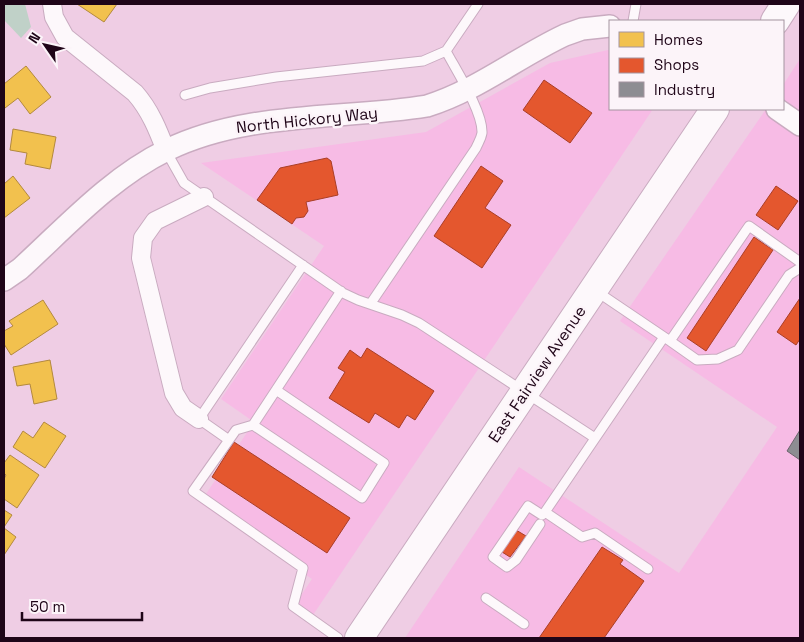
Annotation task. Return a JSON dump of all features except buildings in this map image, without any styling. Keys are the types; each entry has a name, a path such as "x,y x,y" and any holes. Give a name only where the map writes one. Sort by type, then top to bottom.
{"main road":[{"path":"776,20 786,4"},
{"name":"East Fairview Avenue","path":"358,638 714,110"}],"street":[{"path":"52,4 54,17 65,38 140,99 156,126 166,151"},
{"name":"North Hickory Way","path":"4,280 20,269 115,183 131,171 166,151 204,136 243,126 427,106 444,101 467,90 564,35 582,29 609,26"},
{"path":"778,110 800,125"},
{"path":"199,419 183,408 174,393 141,258 142,238 155,220 204,197"}],"lane":[{"path":"185,95 210,88 276,77 423,61 446,51 478,4"},
{"path":"634,20 636,4"},
{"path":"371,303 479,142 481,136 478,116 467,90 446,51"},
{"path":"166,151 181,179 204,197 341,291 358,300 371,303 419,323 595,438"},
{"path":"648,568 595,533 582,537 544,512 595,438 749,226 800,262"},
{"path":"229,440 199,419 303,265"},
{"path":"594,290 697,360 718,359 738,350 789,275 800,268"},
{"path":"338,638 293,606 303,568 193,491 236,430 253,425 341,291"},
{"path":"253,425 362,498 384,463 276,390"},
{"path":"528,506 541,520 516,560 508,567 493,557 528,506"},
{"path":"486,598 524,624"}],"shaded area":[{"path":"4,4 25,4 31,27 21,38 4,20"},
{"path":"608,50 609,110 652,110 311,618 294,606 312,579 200,503 254,422 221,399 324,246 201,163 426,132 550,63"},
{"path":"800,59 800,638 405,638 519,467 679,573 777,427 620,321 765,110 784,110 784,83"}]}
